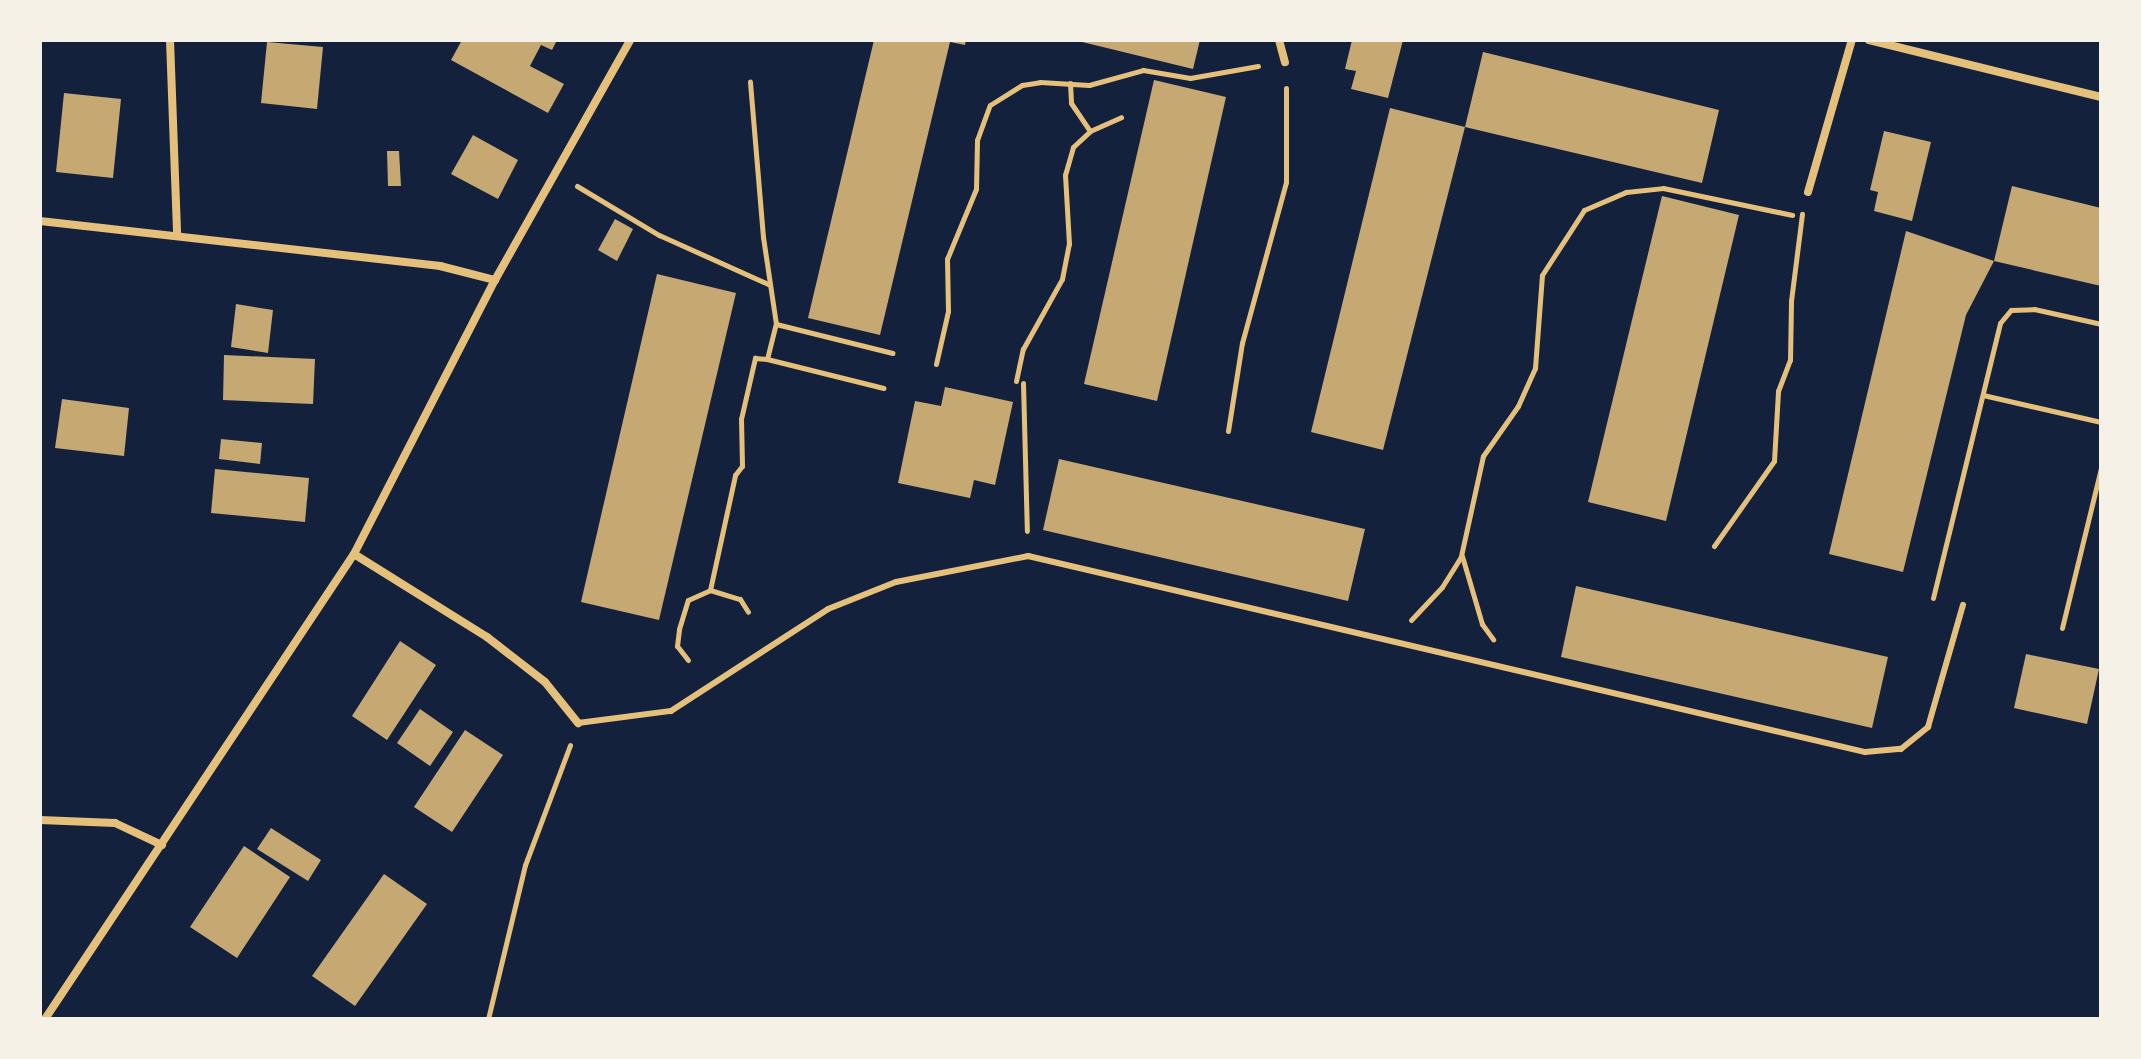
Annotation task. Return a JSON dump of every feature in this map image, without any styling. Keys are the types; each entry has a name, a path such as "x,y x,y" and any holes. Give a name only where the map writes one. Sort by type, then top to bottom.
{"street":[{"path":"170,40 177,235"},
{"path":"45,1019 354,554 495,280 630,40"},
{"path":"1279,40 1285,62"},
{"path":"1808,192 1852,40"},
{"path":"1869,40 2101,97"},
{"path":"40,221 440,266 495,280"},
{"path":"354,554 487,637 545,682 578,723"},
{"path":"40,820 115,823 162,845"}],"lane":[{"path":"578,723 671,711 828,609 896,582 1028,556 1865,752 1901,749 1928,727 1963,605"}],"path":[{"path":"936,364 948,311 947,259 976,189 983,120 990,105 1022,85 1089,85 1143,70 1190,78 1285,62 1286,182 1242,343 1228,431"},
{"path":"750,82 769,284 776,324 767,359"},
{"path":"1070,83 1071,103 1090,131"},
{"path":"1016,381 1023,349 1062,279 1069,244 1065,175 1073,147 1090,131 1121,117"},
{"path":"556,174 659,235 769,284"},
{"path":"1382,639 1425,609 1461,556 1483,456 1518,406 1535,368 1542,275 1584,210 1626,192 1663,188 1801,217"},
{"path":"1714,546 1774,461 1778,391 1790,360 1791,301 1801,233"},
{"path":"1933,598 2000,323 2011,310 2069,313 2101,324"},
{"path":"776,324 892,353"},
{"path":"710,590 735,475 742,466 741,419 755,358 883,388"},
{"path":"1023,383 1028,556"},
{"path":"1983,395 2101,422"},
{"path":"2062,628 2101,468"},
{"path":"1461,556 1482,624 1519,671"},
{"path":"688,660 677,646 688,600 710,590 740,599 748,612"},
{"path":"488,1019 525,865 578,723"}],"building":[{"path":"462,40 557,40 552,50 541,45 530,66 564,84 548,113 451,60"},
{"path":"874,40 966,40 965,45 950,42 880,335 808,318"},
{"path":"1074,40 1200,40 1193,69"},
{"path":"1352,40 1403,40 1388,98 1351,89 1356,71 1345,69"},
{"path":"267,42 323,47 317,109 261,103"},
{"path":"1483,52 1719,110 1702,183 1465,127"},
{"path":"1154,80 1226,97 1157,401 1084,384"},
{"path":"64,93 121,99 113,178 56,172"},
{"path":"1390,108 1465,127 1383,450 1311,432"},
{"path":"1884,131 1931,142 1912,221 1874,211 1878,192 1870,190"},
{"path":"473,135 518,160 498,199 451,174"},
{"path":"387,151 399,151 401,186 388,186"},
{"path":"2012,186 2101,208 2101,286 1994,261"},
{"path":"1662,196 1739,215 1666,521 1588,502"},
{"path":"615,219 633,229 617,261 598,250"},
{"path":"1906,231 1994,261 1966,315 1903,572 1829,554"},
{"path":"657,274 736,293 659,620 581,602"},
{"path":"236,304 273,310 268,353 231,347"},
{"path":"224,355 315,359 313,404 223,400"},
{"path":"945,387 1013,402 995,485 974,480 970,498 898,483 915,401 941,406"},
{"path":"62,399 129,408 124,456 55,448"},
{"path":"221,439 262,443 260,464 219,459"},
{"path":"1059,459 1365,529 1348,601 1043,530"},
{"path":"215,469 309,478 305,522 211,513"},
{"path":"1576,586 1888,657 1872,728 1561,657"},
{"path":"400,641 436,665 387,740 352,716"},
{"path":"2026,654 2099,669 2087,724 2014,708"},
{"path":"420,709 453,732 430,766 397,743"},
{"path":"465,730 503,755 452,832 414,807"},
{"path":"271,828 321,860 308,881 257,849"},
{"path":"244,846 290,877 237,958 190,927"},
{"path":"384,874 427,904 355,1006 312,976"}]}
